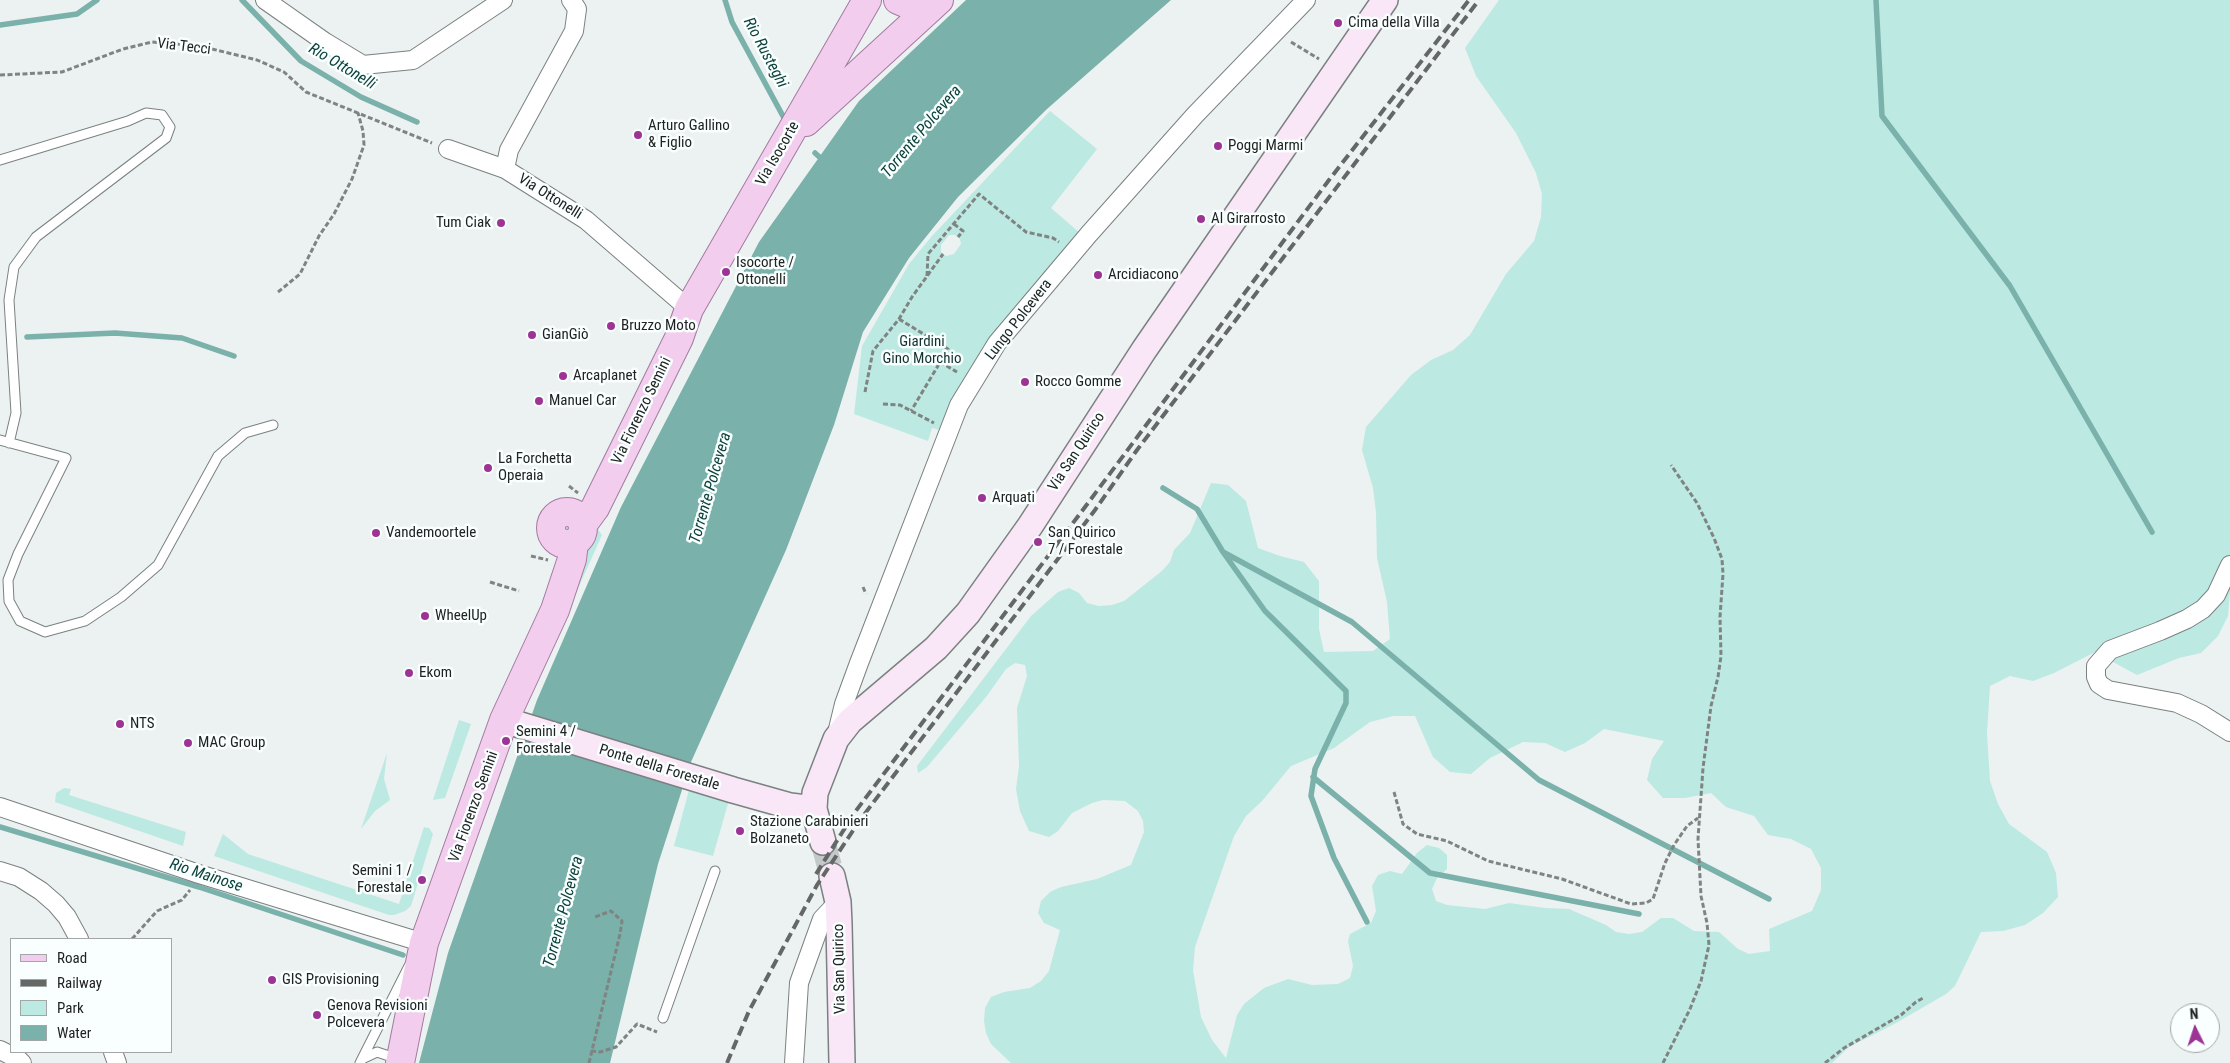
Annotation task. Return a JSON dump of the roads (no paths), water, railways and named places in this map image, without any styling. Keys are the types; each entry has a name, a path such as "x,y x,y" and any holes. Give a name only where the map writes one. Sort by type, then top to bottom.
{"main road":[{"name":"Via Isocorte","path":"689,309 867,0"},
{"path":"898,0 912,6 936,3"},
{"name":"Via San Quirico","path":"823,842 814,809 815,793 836,739 850,721 936,648 968,613 1030,526 1091,430 1385,0"},
{"path":"786,140 936,3"},
{"name":"Via Fiorenzo Semini","path":"400,1063 424,943 516,724 555,610 574,531 678,338 689,309"},
{"name":"Ponte della Forestale","path":"516,724 790,806 814,809"},
{"name":"Via San Quirico","path":"832,876 838,902 842,1063"}],"street":[{"path":"265,0 325,42 363,65 413,60 503,0"},
{"name":"Via Ottonelli","path":"571,0 577,9 574,30 509,150 505,169 586,220 689,309"},
{"name":"Lungo Polcevera","path":"836,739 844,704 959,405 997,343 1089,234 1213,95 1306,0"},
{"path":"448,149 505,169"},
{"path":"2230,565 2216,595 2203,609 2187,619 2160,631 2110,650 2096,666 2096,677 2099,684 2108,690 2177,703 2201,714 2230,732"},
{"path":"0,807 199,874 424,943"},
{"path":"0,870 19,877 41,891 61,911 78,938"},
{"path":"794,1063 799,983 822,919 838,902"},
{"path":"0,1050 22,1063"}],"lane":[{"path":"0,160 128,121 146,113 162,115 170,127 166,138 36,237 14,267 9,300 16,414 4,442 66,458 18,554 8,580 10,601 20,622 45,632 85,621 121,597 158,565 218,456 245,433 273,425"},
{"path":"663,1018 715,871"},
{"path":"361,1061 406,972 424,943"},
{"path":"361,1061 377,1052 389,1056 394,1063"}],"water":[{"name":"Torrente Polcevera","path":"966,0 1171,0 1047,109 958,197 909,258 863,332 834,425 786,550 691,762 658,864 610,1063 419,1063 448,953 537,700 621,507 759,242 859,101"}],"waterway":[{"name":"Rio Ottonelli","path":"0,25 77,14 97,0"},
{"name":"Rio Ottonelli","path":"242,0 301,61 361,97 417,122"},
{"name":"Rio Rusteghi","path":"725,0 732,22 784,118"},
{"path":"1876,0 1882,116 2010,286 2152,532"},
{"path":"815,153 825,162"},
{"path":"27,337 115,333 182,338 234,356"},
{"path":"1163,488 1197,509 1223,552 1265,611 1346,691 1346,703 1315,769 1311,796 1334,858 1367,922"},
{"path":"1223,552 1352,622 1539,780 1769,899"},
{"path":"1313,777 1430,873 1639,914"},
{"name":"Rio Mainose","path":"0,827 199,887 403,955"}],"tunnel":[{"path":"823,842 832,876"}],"railway":[{"path":"816,874 855,812 1329,180 1469,0"},
{"path":"727,1063 749,1011 817,885 860,820 1095,510 1137,450 1479,0"}],"place":[{"name":"Cima della Villa","path":"1338,23"},
{"name":"Arturo Gallino & Figlio","path":"638,135"},
{"name":"Poggi Marmi","path":"1218,146"},
{"name":"Al Girarrosto","path":"1201,219"},
{"name":"Tum Ciak","path":"501,223"},
{"name":"Isocorte / Ottonelli","path":"726,272"},
{"name":"Arcidiacono","path":"1098,275"},
{"name":"Bruzzo Moto","path":"611,326"},
{"name":"GianGiò","path":"532,335"},
{"name":"Arcaplanet","path":"563,376"},
{"name":"Rocco Gomme","path":"1025,382"},
{"name":"Manuel Car","path":"539,401"},
{"name":"La Forchetta Operaia","path":"488,468"},
{"name":"Arquati","path":"982,498"},
{"name":"Vandemoortele","path":"376,533"},
{"name":"San Quirico 7 / Forestale","path":"1038,542"},
{"name":"WheelUp","path":"425,616"},
{"name":"Ekom","path":"409,673"},
{"name":"NTS","path":"120,724"},
{"name":"Semini 4 / Forestale","path":"506,741"},
{"name":"MAC Group","path":"188,743"},
{"name":"Stazione Carabinieri Bolzaneto","path":"740,831"},
{"name":"Semini 1 / Forestale","path":"422,880"},
{"name":"GIS Provisioning","path":"272,980"},
{"name":"Genova Revisioni Polcevera","path":"317,1015"}],"park label":[{"name":"Giardini Gino Morchio","path":"922,350"}]}
